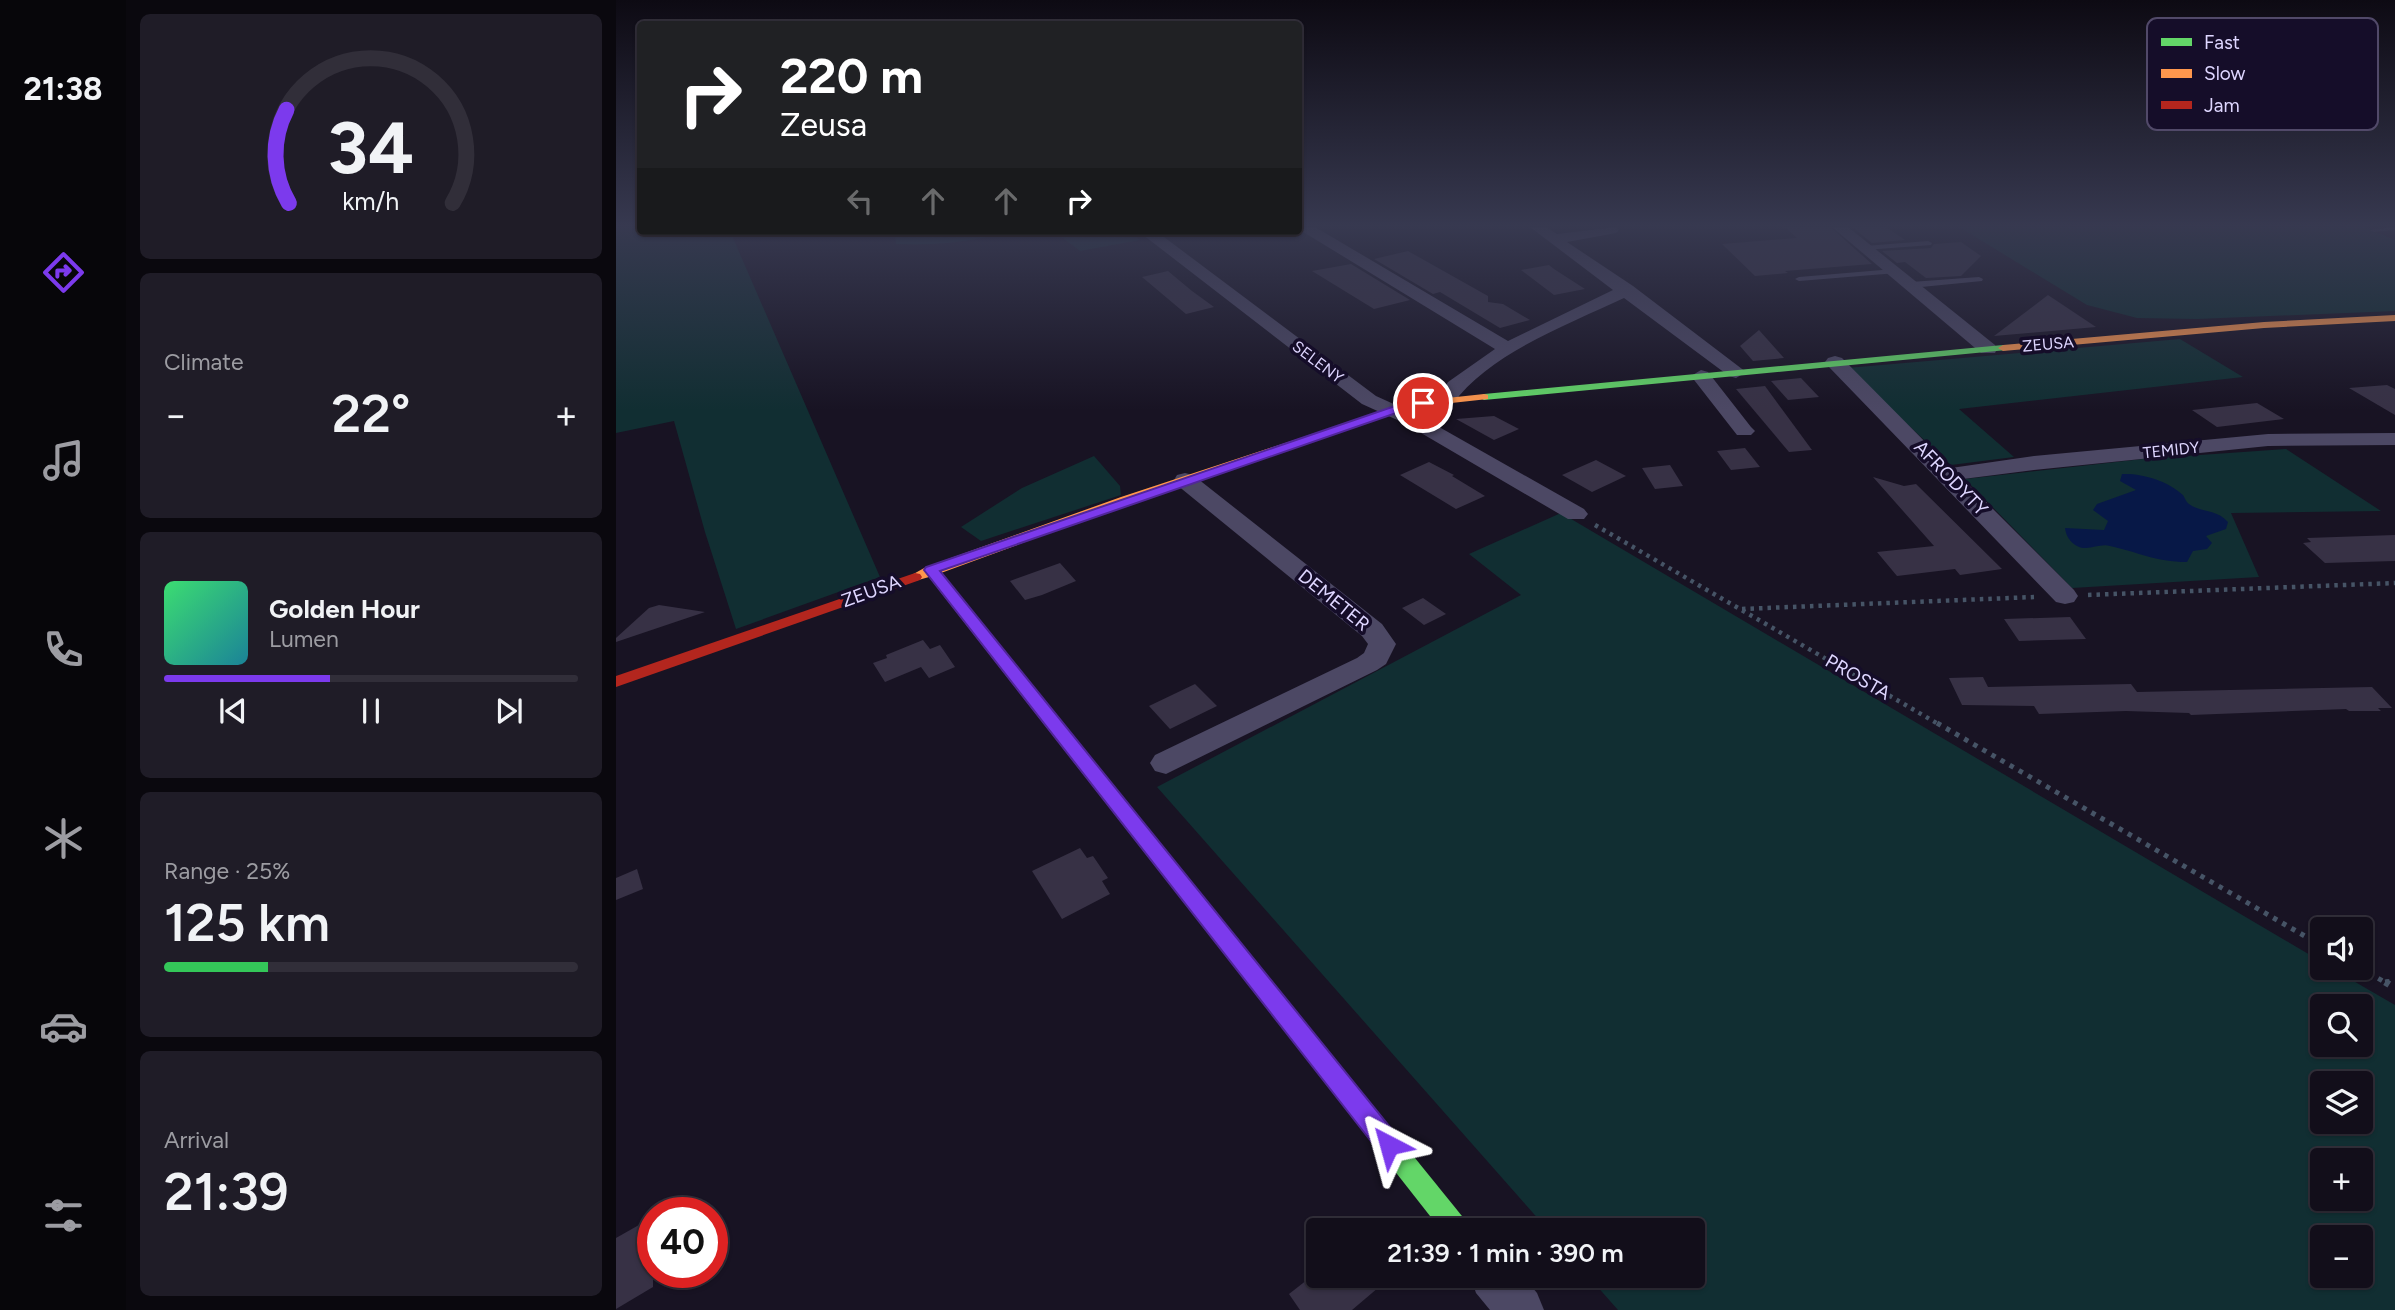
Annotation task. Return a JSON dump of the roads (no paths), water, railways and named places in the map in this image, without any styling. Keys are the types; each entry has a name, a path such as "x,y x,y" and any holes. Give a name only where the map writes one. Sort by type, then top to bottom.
{"street":[{"name":"SELENY","path":"1221,288 1369,400 1392,410"},
{"path":"1407,288 1508,349"},
{"path":"1624,288 1736,372"},
{"path":"1915,288 1988,349"},
{"path":"1446,400 1453,387 1508,349 1627,290"},
{"name":"ZEUSA","path":"616,681 745,639 1185,480 1392,410 1446,400 1835,362 2278,324 2391,321"},
{"name":"AFRODYTY","path":"1835,362 2065,596"},
{"path":"1701,376 1744,431"},
{"path":"1392,410 1576,514"},
{"name":"TEMIDY","path":"1947,475 2268,440 2395,439"},
{"name":"DEMETER","path":"1166,763 1367,664 1376,658 1382,644 1372,630 1185,480"},
{"path":"931,570 1447,1218"},
{"path":"1503,1288 1520,1310"}],"water":[{"path":"2122,474 2146,477 2170,486 2194,507 2223,518 2228,522 2226,529 2206,536 2212,543 2207,549 2193,551 2187,562 2156,559 2110,546 2081,548 2069,538 2065,528 2104,530 2108,521 2093,510 2097,504 2136,490 2120,481"}]}
